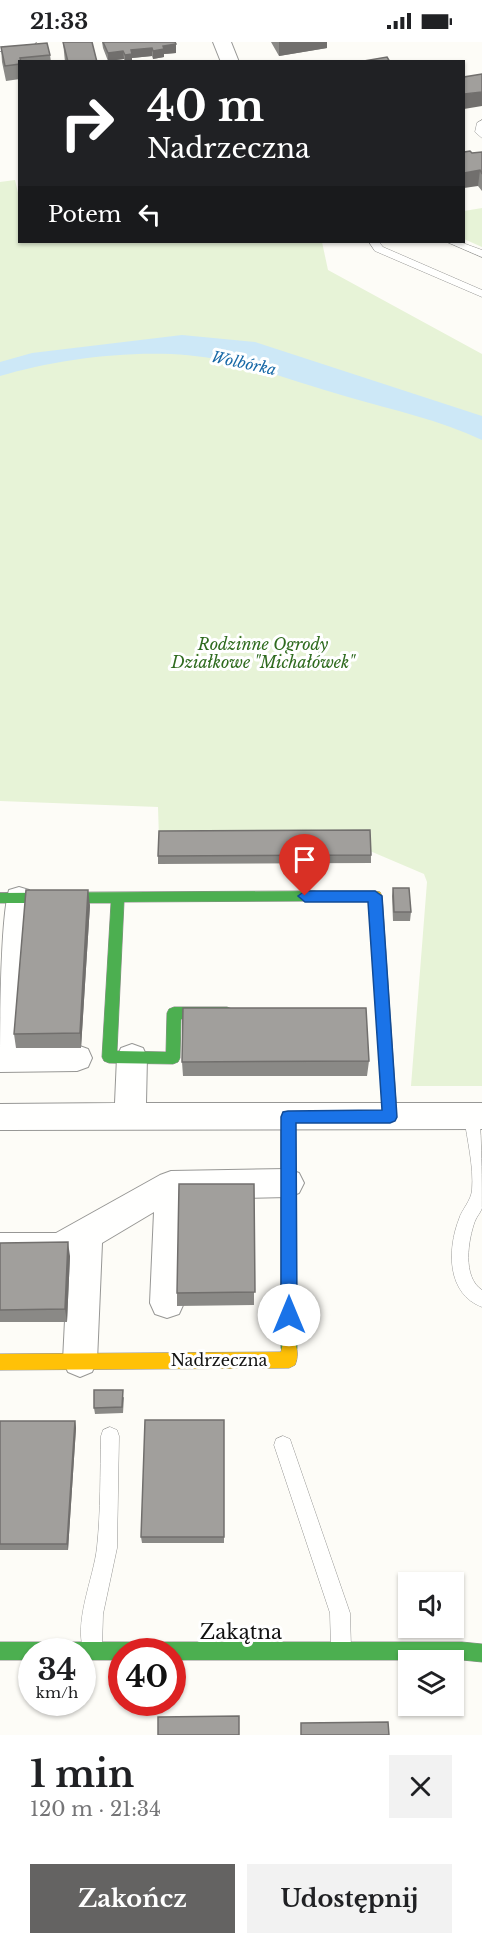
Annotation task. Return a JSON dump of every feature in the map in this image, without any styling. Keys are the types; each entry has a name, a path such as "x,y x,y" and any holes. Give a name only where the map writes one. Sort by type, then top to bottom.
{"street":[{"path":"0,46 27,42"},
{"path":"222,42 229,60"},
{"path":"77,1058 2,1059 10,898 375,896 378,1013 390,1117"},
{"path":"118,897 109,1057 173,1058 174,1013 244,1013"},
{"path":"130,1118 132,1058"},
{"path":"0,1117 477,1116"},
{"name":"Nadrzeczna","path":"0,1362 289,1360 288,1117"},
{"path":"0,1248 59,1248 86,1235 171,1185 288,1183"},
{"path":"167,1303 171,1185"},
{"path":"80,1361 86,1235"},
{"name":"Zakątna","path":"96,1652 462,1651 482,1653"},
{"name":"Zakątna","path":"0,1652 18,1652"}],"lane":[{"path":"482,123 482,135"},
{"path":"375,243 379,249 482,294"},
{"path":"454,243 482,254"},
{"path":"477,1116 480,1191 466,1221 461,1252 462,1278 476,1297 482,1299"},
{"path":"92,1638 93,1614 107,1548 110,1436"},
{"path":"283,1445 340,1613 341,1651"}],"green space":[{"name":"Rodzinne Ogrody Działkowe \"Michałówek\"","path":"15,180 18,193 18,243 322,243 328,270 482,354 482,1086 411,1086 427,882 424,874 370,851 159,839 158,807 0,801 0,182"},
{"path":"482,208 482,247 465,239 465,211"}],"water":[{"name":"Wolbórka","path":"182,335 255,342 482,416 482,440 433,421 269,372 195,356 139,354 110,356 52,364 0,376 0,362 32,353"}],"building":[{"path":"63,42 92,42 96,60 68,60"},
{"path":"103,42 175,42 176,44 163,46 164,49 153,51 152,48 131,50 132,54 125,55 123,51 108,53"},
{"path":"47,43 50,55 20,58 18,64 5,66 1,47"},
{"path":"387,57 389,60 370,60"},
{"path":"482,74 482,92 465,94 465,77"},
{"path":"465,152 482,152 482,174 480,170 465,173"},
{"path":"370,830 371,855 158,856 159,831"},
{"path":"393,888 409,888 411,912 394,912"},
{"path":"26,890 88,890 80,1033 14,1034"},
{"path":"183,1008 366,1008 369,1061 182,1062"},
{"path":"179,1184 254,1184 255,1292 177,1293"},
{"path":"68,1242 65,1309 0,1310 0,1243"},
{"path":"94,1390 123,1390 122,1407 94,1408"},
{"path":"145,1420 224,1420 224,1537 141,1537"},
{"path":"0,1421 75,1421 67,1544 0,1544"},
{"path":"239,1716 239,1735 158,1735 158,1717"},
{"path":"388,1722 389,1735 301,1735 301,1723"}],"traffic: fast":[{"path":"0,898 314,896"},
{"path":"118,897 109,1057 173,1058 174,1013 227,1013"},
{"path":"288,1117 289,1348"},
{"path":"0,1651 462,1651 482,1653"}],"traffic: slow":[{"path":"314,896 375,896 390,1117"},
{"path":"0,1362 289,1360 289,1348"}],"route":[{"path":"289,1315 288,1117 390,1117 375,896 305,896"}]}
